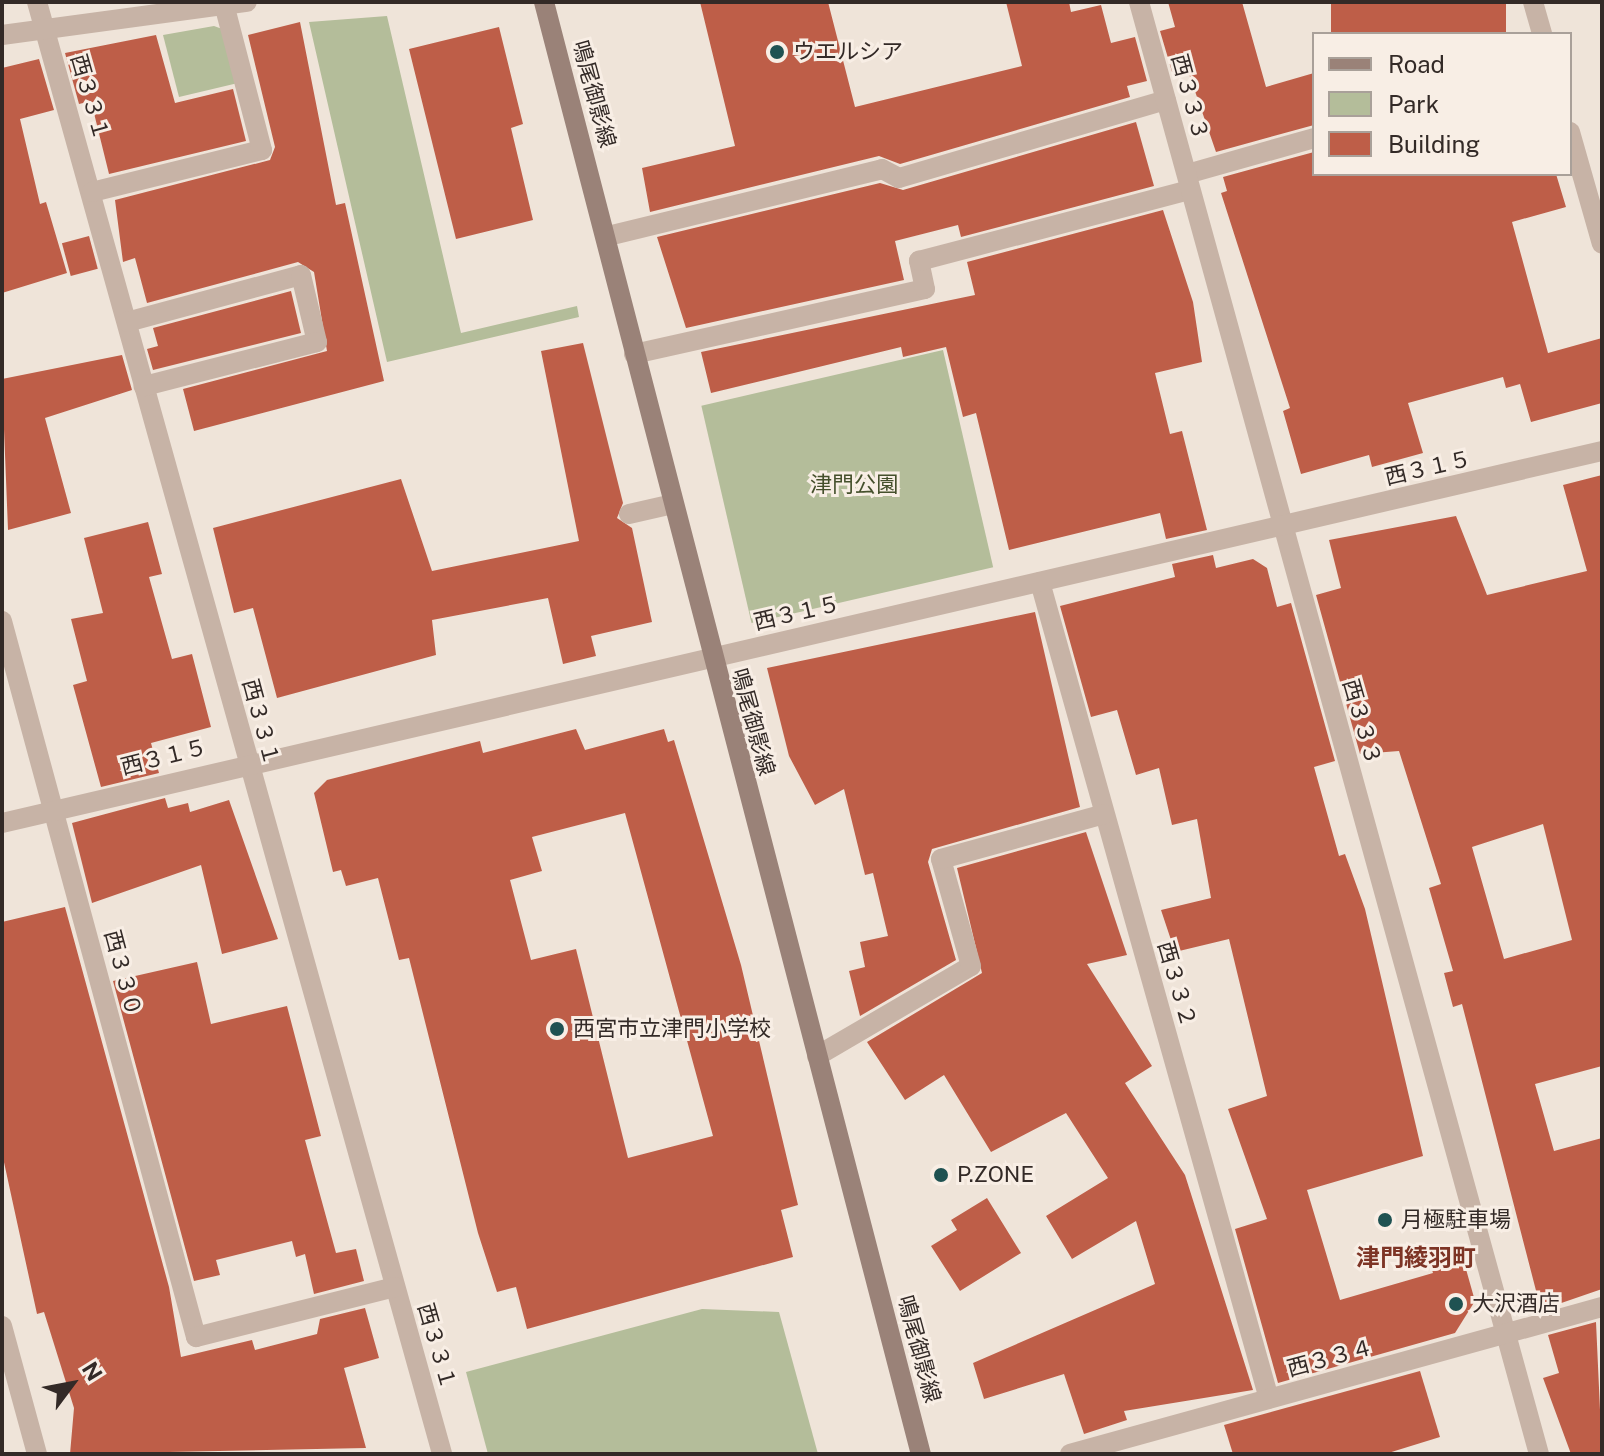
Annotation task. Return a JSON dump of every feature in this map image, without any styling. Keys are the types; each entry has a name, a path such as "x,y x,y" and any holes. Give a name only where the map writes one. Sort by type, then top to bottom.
{"street":[{"name":"西３３１","path":"37,2 92,192 246,761 442,1454"},
{"path":"2,35 247,2"},
{"name":"鳴尾御影線","path":"544,2 608,236 634,354 711,657 921,1454"},
{"name":"西３３３","path":"1139,2 1539,1454"},
{"path":"1533,2 1541,32"},
{"path":"92,192 262,150 224,4"},
{"path":"608,236 882,169 899,178 1166,100"},
{"path":"634,354 925,289 919,261 1188,182 1312,139"},
{"path":"1572,139 1602,244"},
{"path":"127,322 301,275 317,342 144,386"},
{"name":"西３１５","path":"2,823 246,761 1283,527 1602,451"},
{"path":"629,514 673,504"},
{"name":"西３３２","path":"1040,582 1269,1399"},
{"name":"西３３０","path":"2,621 196,1337 395,1287"},
{"path":"817,1056 971,966 941,859 1104,814"},
{"name":"西３３４","path":"1070,1454 1602,1307"},
{"path":"2,1326 37,1454"}],"green space":[{"path":"387,16 461,333 577,306 579,317 387,362 309,22"},
{"path":"214,26 225,30 238,83 179,97 163,35"},
{"name":"津門公園","path":"943,350 993,567 752,623 701,406"},
{"path":"702,1309 779,1312 818,1454 488,1454 466,1372"}],"building":[{"path":"700,2 828,2 855,107 1022,66 1006,2 1069,2 1071,12 1101,5 1111,43 1135,37 1147,81 1127,86 1130,97 900,164 879,156 650,212 642,168 735,146"},
{"path":"1168,2 1242,2 1266,87 1312,74 1312,126 1216,152 1188,71 1173,75 1160,31 1175,27"},
{"path":"1331,2 1506,2 1506,32 1331,32"},
{"path":"300,22 336,205 345,203 384,381 194,431 183,389 327,351 314,272 298,262 147,303 135,258 123,262 115,200 270,160 275,147 248,35"},
{"path":"499,27 523,124 511,128 533,220 456,239 409,49"},
{"path":"156,35 175,103 233,89 246,141 109,174 91,101 79,104 65,53"},
{"path":"39,59 54,110 20,119 40,204 46,202 67,273 2,293 2,68"},
{"path":"1136,122 1154,186 961,237 958,225 895,241 904,280 686,328 657,237 880,183 903,190"},
{"path":"1312,153 1312,176 1557,176 1566,207 1512,222 1548,353 1602,338 1602,403 1531,422 1520,384 1506,388 1503,377 1408,403 1423,453 1372,467 1369,455 1301,474 1283,411 1290,408 1221,193 1227,191 1223,177"},
{"path":"1163,210 1193,302 1202,362 1155,373 1170,434 1182,431 1207,530 1166,539 1160,513 1009,550 976,413 963,417 946,347 903,357 901,347 711,393 701,352 975,295 967,262"},
{"path":"89,236 98,269 71,276 62,243"},
{"path":"291,291 301,333 153,370 147,349 158,346 153,328"},
{"path":"583,343 623,503 617,518 632,528 652,622 591,636 596,656 563,664 548,598 432,620 436,655 277,698 253,608 234,613 213,528 401,479 432,571 579,541 541,351"},
{"path":"122,355 132,390 45,418 71,513 8,530 2,379"},
{"path":"1602,475 1602,1066 1535,1084 1554,1151 1602,1138 1602,1289 1541,1310 1462,1004 1453,1007 1444,973 1453,971 1429,888 1441,884 1399,751 1360,754 1316,595 1341,588 1329,540 1456,516 1487,595 1587,571 1563,485","holes":["1543,824 1572,940 1504,959 1472,847"]},
{"path":"148,522 162,574 149,577 172,659 192,654 211,727 151,743 159,773 101,787 73,685 87,681 71,619 103,613 84,538"},
{"path":"1213,555 1216,568 1253,559 1267,568 1277,607 1291,603 1335,761 1314,767 1339,856 1345,854 1365,909 1423,1156 1307,1190 1340,1300 1433,1273 1428,1257 1460,1248 1475,1301 1455,1333 1278,1383 1235,1229 1267,1219 1228,1109 1267,1096 1229,939 1175,952 1161,910 1211,898 1197,819 1172,825 1159,768 1136,775 1117,710 1091,717 1060,606 1175,577 1172,564"},
{"path":"1035,612 1080,807 932,849 928,862 956,960 860,1016 849,971 865,967 860,942 888,936 873,873 865,875 844,789 815,805 789,756 767,668"},
{"path":"576,729 585,750 664,729 668,742 674,740 741,965 798,1205 781,1210 793,1257 527,1329 516,1287 497,1292 478,1233 409,958 399,960 378,878 346,886 341,870 333,872 314,793 327,780 480,741 483,753","holes":["625,813 713,1136 628,1158 576,949 531,960 510,880 542,871 532,837"]},
{"path":"165,798 168,808 188,803 190,812 229,800 278,939 222,954 201,865 92,903 72,823"},
{"path":"1086,832 1127,955 1087,964 1152,1066 1125,1083 1185,1175 1253,1390 1124,1411 1127,1420 1084,1434 1064,1374 984,1399 973,1363 1155,1284 1136,1221 1072,1259 1046,1216 1108,1178 1066,1113 991,1152 944,1075 905,1100 867,1042 982,973 957,868"},
{"path":"65,907 169,1287 181,1357 252,1340 255,1350 317,1334 320,1319 365,1308 379,1358 344,1368 366,1448 70,1454 74,1408 44,1312 37,1314 2,1153 2,922"},
{"path":"197,962 211,1024 287,1006 321,1136 305,1140 336,1253 356,1249 364,1281 314,1294 305,1254 296,1257 292,1241 216,1260 220,1275 194,1281 113,981"},
{"path":"987,1198 1021,1253 960,1291 931,1246 957,1230 951,1220"},
{"path":"1596,1322 1602,1454 1571,1454 1543,1378 1559,1373 1548,1335"},
{"path":"1420,1371 1440,1437 1385,1454 1233,1454 1224,1425"}],"place":[{"name":"ウエルシア","path":"777,52"},
{"name":"西宮市立津門小学校","path":"557,1029"},
{"name":"P.ZONE","path":"941,1175"},
{"name":"月極駐車場","path":"1385,1220"},
{"name":"大沢酒店","path":"1456,1304"}],"district":[{"name":"津門綾羽町","path":"1416,1258"}]}
